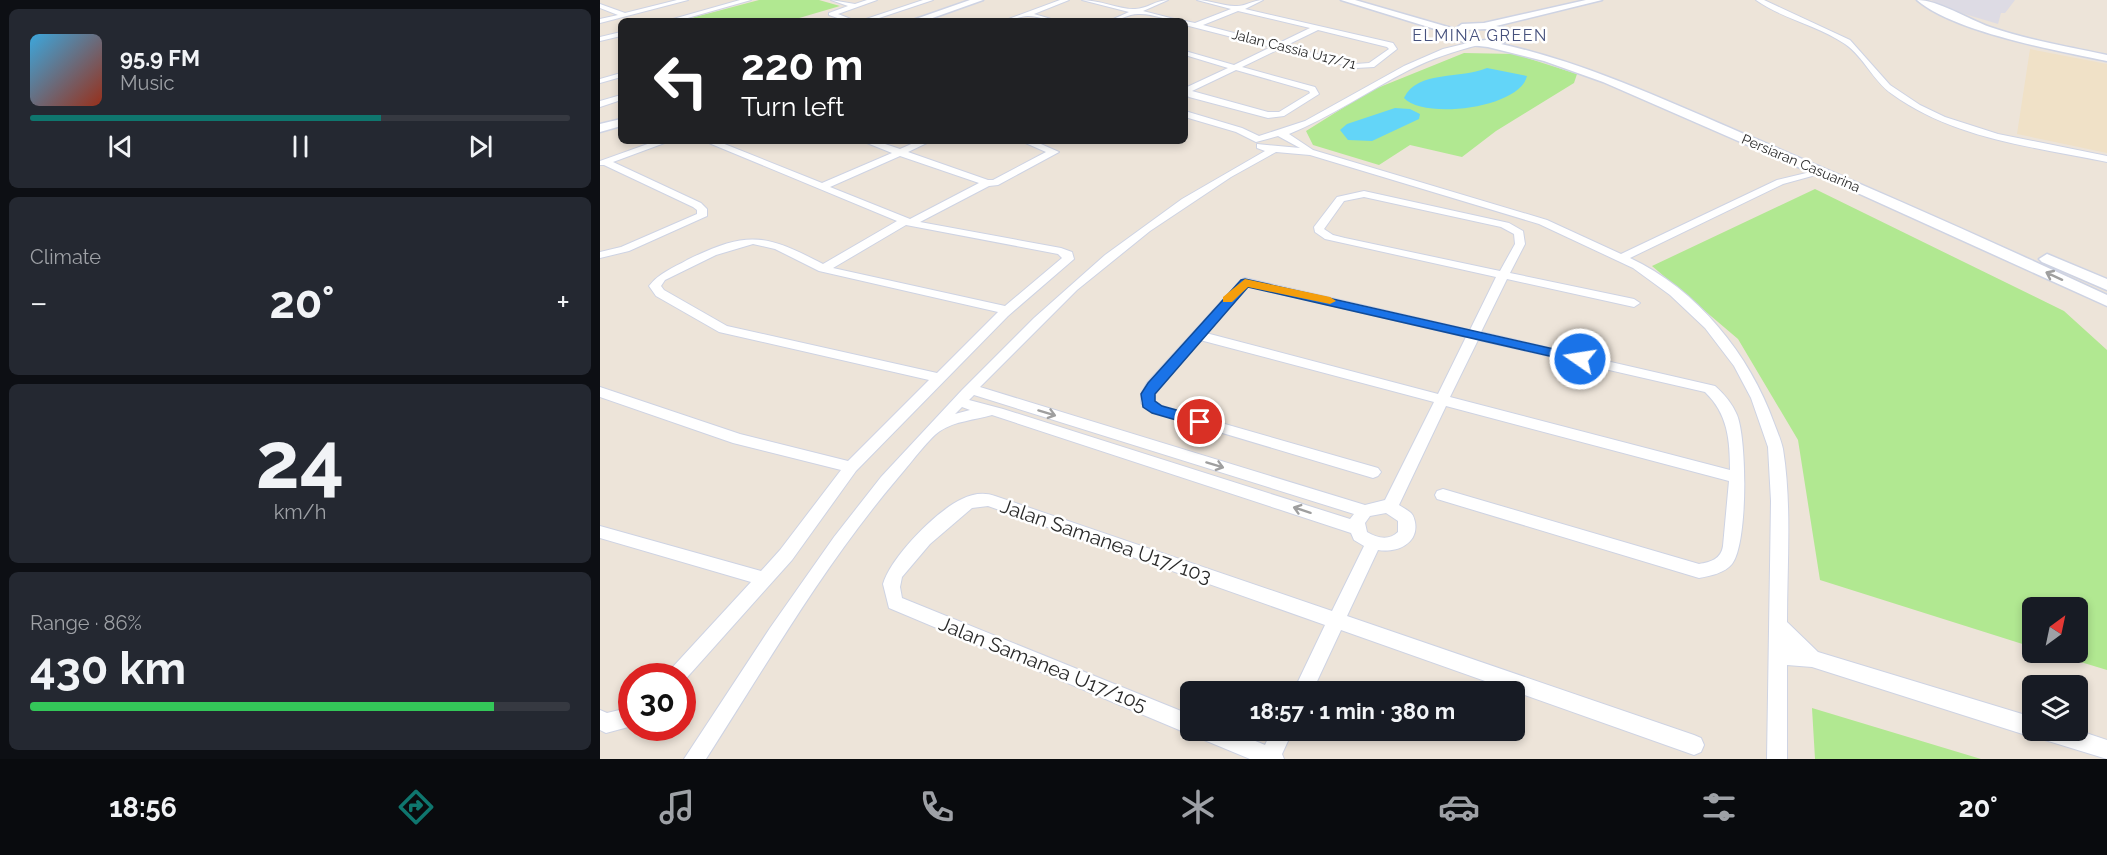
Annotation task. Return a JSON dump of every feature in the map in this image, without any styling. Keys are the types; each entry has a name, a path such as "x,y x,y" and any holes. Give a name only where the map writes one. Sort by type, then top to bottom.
{"street":[{"path":"641,0 660,6"},
{"path":"600,21 685,0"},
{"path":"680,18 748,0"},
{"path":"834,0 855,6"},
{"path":"844,18 831,14 874,0"},
{"path":"873,18 930,0"},
{"path":"924,18 979,0"},
{"path":"936,18 991,0"},
{"path":"1015,18 1066,0"},
{"path":"1085,0 1167,18"},
{"path":"1120,18 1165,0"},
{"path":"1200,0 1316,28"},
{"path":"1188,30 1260,0"},
{"path":"1345,0 1414,18 1455,33"},
{"path":"1366,0 1481,26"},
{"path":"1759,0 1847,42 1858,50 1891,91 1922,111 1977,130 2107,159"},
{"path":"1921,0 1952,15 2031,42 2107,58"},
{"path":"1373,85 1397,65 1436,48 1462,27 1481,26 1601,1"},
{"path":"1252,159 1259,143 1276,134 1308,123 1373,85 1446,51 1504,40 1507,34 1520,25 1601,1"},
{"path":"701,4 716,8"},
{"path":"600,6 625,15"},
{"path":"1027,14 1043,18"},
{"name":"Jalan Cassia U17/71","path":"1188,23 1356,66 1371,65 1394,50 1390,45 1316,28"},
{"name":"Persiaran Casuarina","path":"1481,26 1641,87 2107,285"},
{"path":"1188,90 1316,28"},
{"name":"Persiaran Casuarina","path":"1455,33 1482,44 1532,54 1633,92 1820,171 2107,301"},
{"path":"603,37 618,34"},
{"path":"603,37 618,44"},
{"path":"1188,54 1312,89 1315,94 1281,114 1268,115 1188,92"},
{"path":"600,81 618,76"},
{"path":"600,104 618,98"},
{"path":"1188,115 1239,130 1276,134 1294,140 1311,152"},
{"path":"600,124 618,118"},
{"path":"600,129 618,123"},
{"path":"1285,149 1308,123"},
{"path":"1239,130 1273,150"},
{"path":"602,163 656,144"},
{"path":"689,663 786,555 851,467 1008,310 1068,259 1068,254 908,222 717,144"},
{"path":"875,144 991,183"},
{"path":"824,186 919,144"},
{"path":"823,269 908,222 1054,152 1034,144"},
{"path":"694,759 856,521 935,428 989,370 1056,302 1100,262 1190,196 1252,159 1273,150 1285,149 1311,152 1543,222 1622,258 1674,292 1709,325 1740,364 1758,398 1775,447 1779,501 1780,627 1777,759"},
{"path":"602,163 702,209 702,216 625,249 605,254"},
{"path":"1622,258 1780,182 1820,171"},
{"path":"1390,507 1503,275 1520,244 1519,233 1505,225 1484,219 1364,194 1341,200 1319,227 1319,230 1329,237 1344,241 1503,275 1634,303"},
{"path":"940,378 723,328 660,293 655,286 661,278 680,269 739,242 754,240 766,242 823,269 1008,310"},
{"path":"1372,472 1157,409 1148,403 1148,394 1152,386 1245,282 1710,389 1718,395 1734,428 1738,478 1730,554 1715,569 1700,571 1443,495"},
{"path":"1197,335 1738,478"},
{"path":"989,370 990,384 995,393 1009,401"},
{"path":"971,389 1365,511"},
{"path":"600,392 738,439 851,467"},
{"path":"959,402 998,412 1357,528"},
{"path":"935,428 967,415 998,412"},
{"name":"Jalan Samanea U17/103","path":"895,603 891,588 893,578 901,566 956,511 976,501 989,500 1694,745"},
{"path":"1380,506 1390,507 1406,518 1408,532 1404,538 1390,546 1373,544 1360,535 1357,528 1357,522 1365,511 1380,506"},
{"path":"600,532 764,579"},
{"path":"1307,681 1373,544"},
{"name":"Jalan Samanea U17/105","path":"895,603 1180,720"},
{"path":"1780,627 1812,659"},
{"path":"1780,656 1812,659 2022,724"},
{"path":"600,720 606,723 618,720"},
{"path":"1230,741 1271,758 1278,741"},
{"path":"2079,741 2107,750"}],"shaded area":[{"path":"1931,0 2015,0 2005,13 2001,13 1998,24 1948,9"},
{"path":"2030,49 2107,64 2107,153 2017,134"}],"green space":[{"path":"759,0 819,0 840,6 799,18 691,18"},
{"path":"1464,53 1515,54 1577,74 1574,83 1496,131 1462,157 1410,145 1379,165 1313,145 1306,131 1370,91"},
{"path":"1815,189 2064,311 2107,350 2107,670 2084,663 2088,663 2088,597 2022,597 2022,644 1820,580 1798,440 1738,339 1652,266"},
{"path":"1812,708 1981,759 1815,759"}],"water":[{"path":"1487,68 1527,76 1521,87 1508,96 1470,107 1431,108 1415,105 1404,98 1410,89 1429,79"},
{"path":"1395,108 1410,109 1420,114 1419,119 1372,141 1348,140 1340,130 1347,124"}],"slow traffic":[{"path":"1228,300 1245,282 1330,301"}],"district":[{"name":"ELMINA GREEN","path":"1480,35"}],"route":[{"path":"1200,422 1157,409 1148,403 1148,394 1152,386 1245,282 1580,359"}]}
